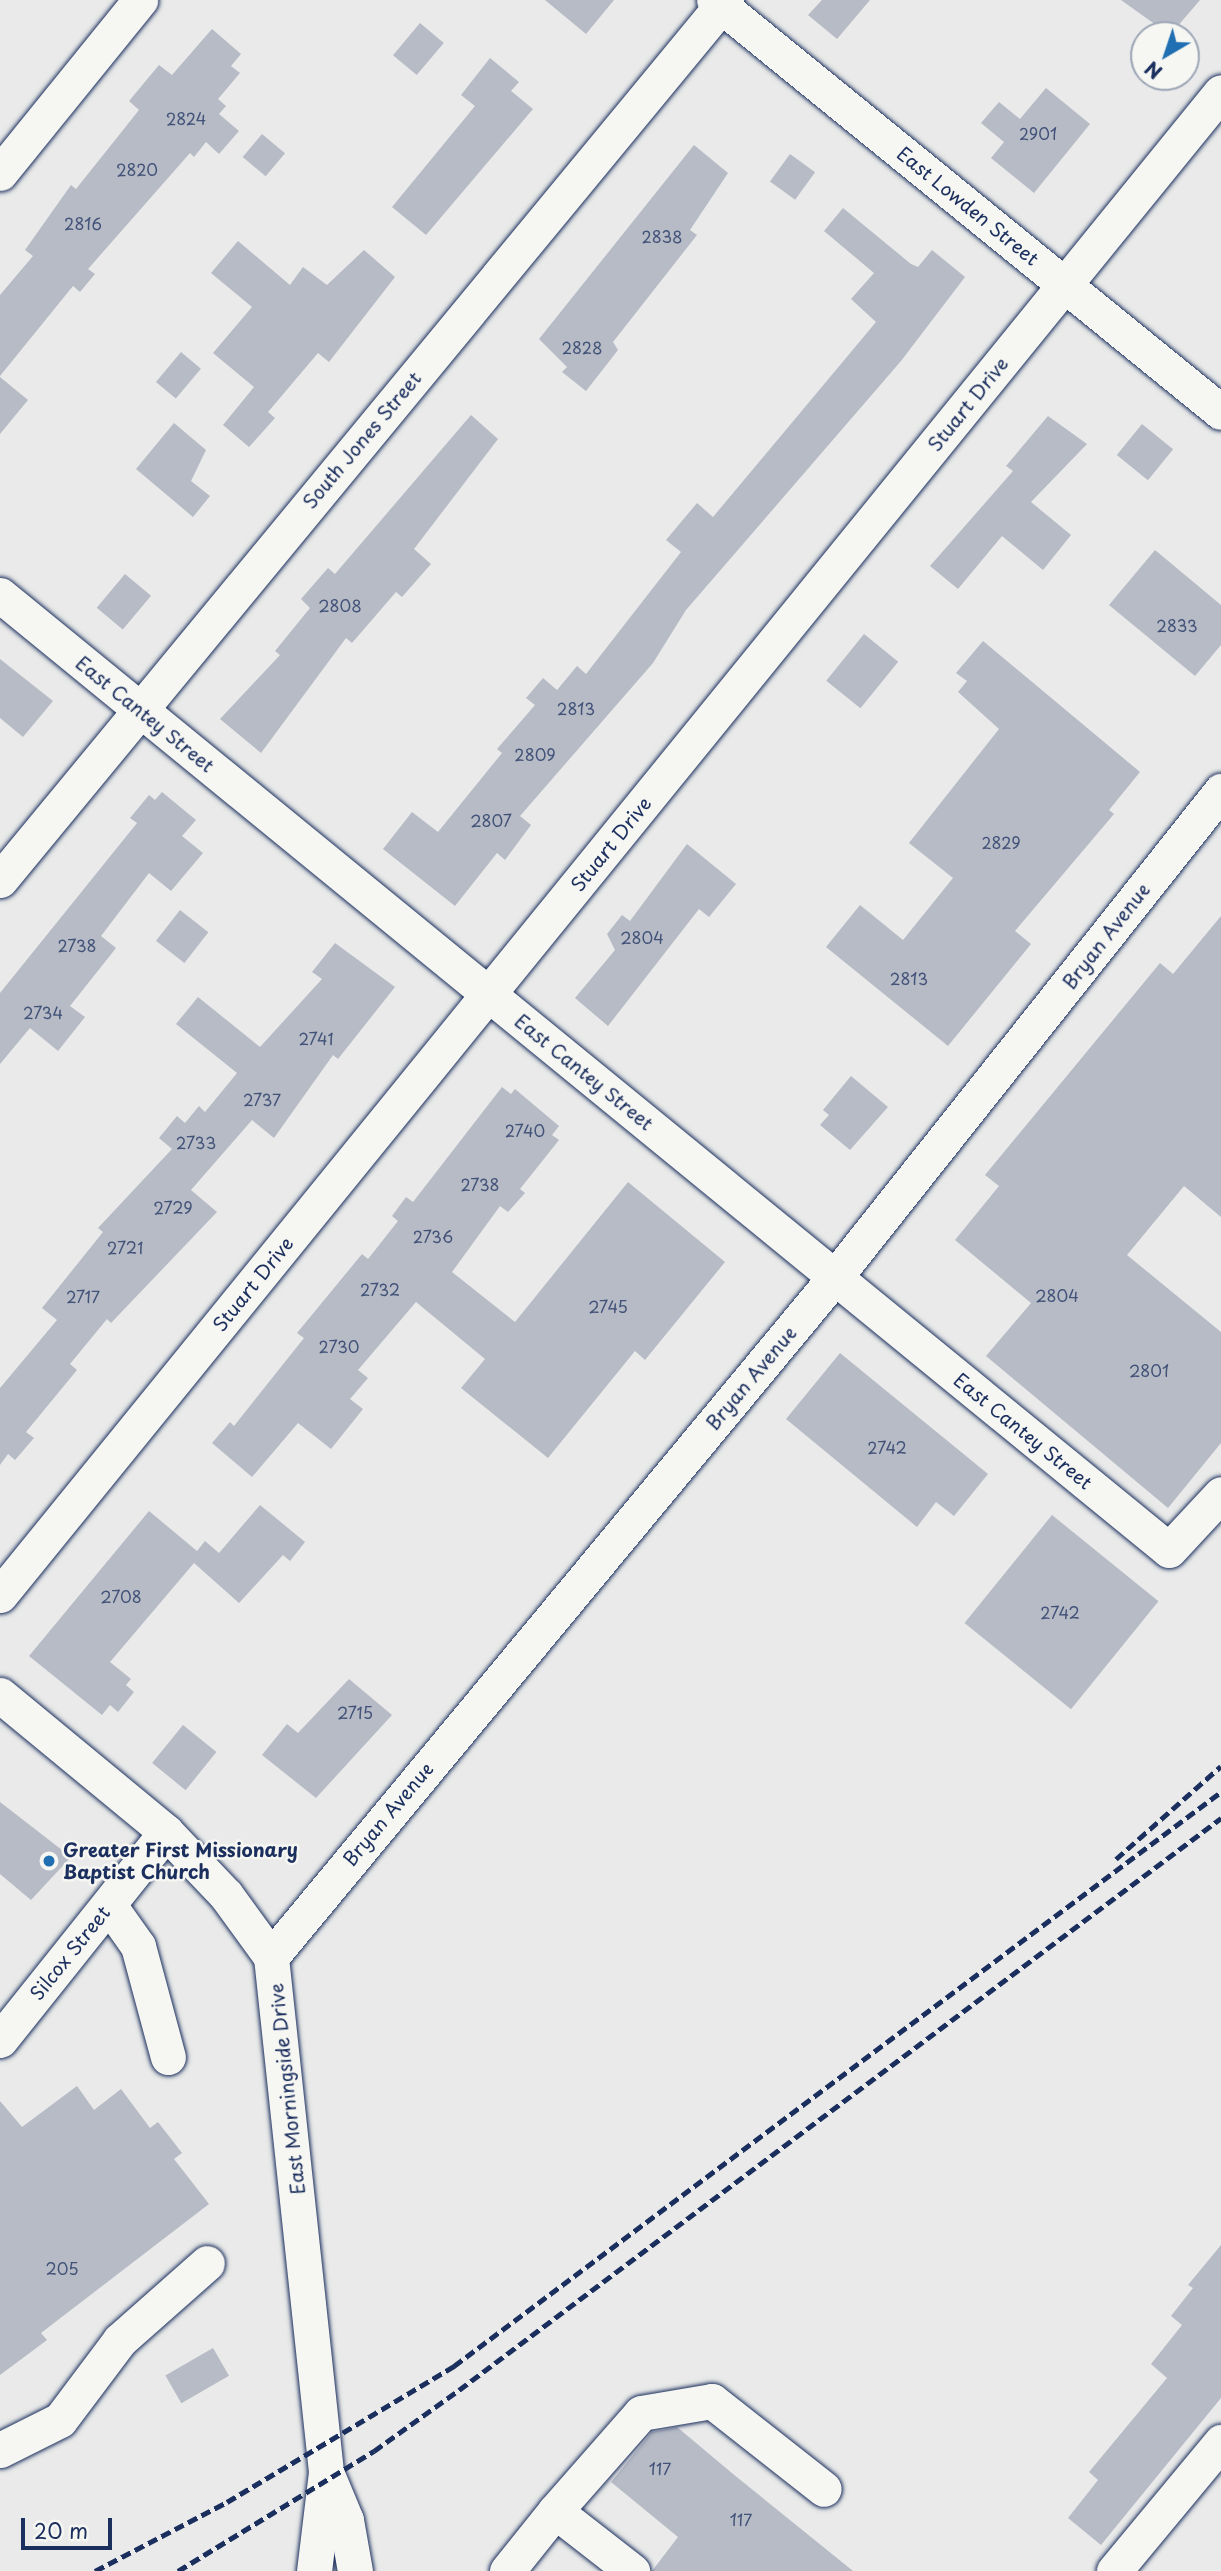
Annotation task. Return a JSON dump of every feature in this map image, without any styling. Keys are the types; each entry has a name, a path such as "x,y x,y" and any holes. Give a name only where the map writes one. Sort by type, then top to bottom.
{"street":[{"path":"0,173 140,0"},
{"name":"East Lowden Street","path":"720,2 1221,412"},
{"name":"South Jones Street","path":"0,880 720,2"},
{"name":"Stuart Drive","path":"0,1595 1221,92"},
{"name":"East Cantey Street","path":"0,595 1168,1550 1221,1494"},
{"name":"Bryan Avenue","path":"271,1957 835,1277 1221,791"},
{"name":"East Morningside Drive","path":"0,1695 166,1832 226,1895 271,1957 326,2472"},
{"name":"Silcox Street","path":"0,2040 166,1832"},
{"path":"109,1905 138,1946 168,2057"},
{"path":"0,2450 60,2420 120,2340 207,2263"},
{"path":"507,2571 555,2511 641,2413 712,2402 824,2489"},
{"path":"1114,2571 1221,2442"},
{"path":"314,2571 326,2472"},
{"path":"326,2472 346,2520 355,2571"},
{"path":"555,2511 632,2571"}],"building":[{"path":"545,0 614,0 586,34"},
{"path":"822,0 870,0 837,39 808,15"},
{"path":"1121,0 1200,0 1182,21 1150,21"},
{"path":"420,23 444,43 417,75 393,55"},
{"path":"212,29 241,54 231,66 240,73 218,99 226,106 219,114 239,131 219,154 206,142 194,157 190,153 88,269 95,274 80,292 73,286 0,376 0,295 33,256 25,250 71,185 76,189 139,110 129,101 159,65 172,75"},
{"path":"490,58 519,82 511,91 533,109 426,235 392,207 475,106 461,95"},
{"path":"1046,88 1090,124 1034,193 991,158 1004,142 981,123 999,102 1020,119"},
{"path":"262,134 285,153 266,176 243,157"},
{"path":"694,145 728,173 690,230 697,235 613,342 618,350 586,391 562,372 567,367 539,339"},
{"path":"790,154 815,172 795,200 770,182"},
{"path":"843,208 911,264 918,267 932,250 965,277 901,361 686,610 653,663 520,816 531,825 505,860 497,853 455,906 383,849 412,812 438,832 502,753 497,749 535,705 526,698 543,678 557,690 577,666 586,674 681,552 666,540 697,503 713,517 876,322 851,299 874,273 824,231"},
{"path":"238,241 290,285 303,267 327,285 364,250 395,277 329,362 318,353 268,412 275,418 249,447 223,425 254,387 213,353 252,307 211,273"},
{"path":"181,352 201,369 176,399 156,382"},
{"path":"0,377 28,400 0,434"},
{"path":"471,415 498,439 414,549 431,564 402,597 396,592 352,643 346,638 261,753 220,719 280,655 275,651 310,608 301,599 328,568 335,574"},
{"path":"1048,416 1087,444 1031,502 1071,535 1043,570 1002,536 958,589 930,566 1013,471 1006,466"},
{"path":"174,423 206,450 191,481 210,496 193,517 136,469"},
{"path":"1142,424 1173,449 1148,480 1117,455"},
{"path":"1155,550 1221,605 1221,645 1195,676 1109,605"},
{"path":"125,574 151,596 123,630 97,608"},
{"path":"864,634 898,662 860,708 826,681"},
{"path":"983,641 1140,772 1109,810 1114,814 1015,931 1031,944 948,1046 826,947 860,905 903,940 953,878 909,843 999,729 958,692 967,681 956,673"},
{"path":"0,659 53,701 23,737 0,718"},
{"path":"162,792 196,820 182,836 203,853 171,891 149,873 101,936 116,948 70,1006 85,1017 58,1051 30,1028 0,1064 0,993 137,823 130,818 149,795 155,800"},
{"path":"687,844 736,884 709,917 699,909 608,1026 575,998 615,950 607,934 622,915 630,921"},
{"path":"180,910 208,932 184,963 156,941"},
{"path":"1221,916 1221,1217 1184,1186 1127,1255 1221,1332 1221,1443 1168,1508 986,1356 1031,1303 955,1240 999,1186 985,1175 1160,963 1173,974"},
{"path":"335,943 395,987 338,1059 333,1055 274,1138 252,1120 191,1190 217,1212 111,1323 107,1319 70,1364 77,1370 26,1432 34,1438 15,1460 8,1454 0,1465 0,1388 57,1320 42,1308 103,1232 98,1228 172,1149 159,1138 177,1116 185,1123 199,1106 205,1112 237,1073 176,1024 198,997 260,1047 322,979 312,972"},
{"path":"851,1076 888,1107 850,1150 820,1125 829,1115 823,1110"},
{"path":"502,1087 511,1094 515,1089 559,1126 552,1135 559,1140 520,1189 525,1193 508,1212 500,1206 452,1272 515,1322 628,1182 725,1262 645,1360 635,1351 548,1458 461,1388 485,1359 416,1302 358,1370 368,1378 350,1399 363,1409 331,1449 298,1423 252,1477 212,1443 230,1422 234,1426 304,1338 297,1333 362,1254 368,1259 398,1221 392,1216 406,1197 413,1202"},
{"path":"840,1353 988,1474 954,1516 936,1502 917,1527 786,1419"},
{"path":"260,1505 305,1542 290,1561 283,1555 239,1603 194,1563 110,1662 131,1679 126,1685 134,1692 118,1712 110,1705 102,1715 29,1656 149,1511 197,1551 205,1541 219,1553"},
{"path":"1052,1515 1158,1601 1071,1709 965,1623"},
{"path":"349,1679 392,1715 316,1798 262,1755 287,1724 298,1733"},
{"path":"183,1725 216,1752 186,1790 152,1763"},
{"path":"0,1802 71,1857 31,1900 0,1874"},
{"path":"77,2086 94,2110 121,2089 150,2128 158,2122 182,2153 174,2159 209,2204 41,2333 47,2340 0,2375 0,2101 22,2127"},
{"path":"1221,2245 1221,2398 1101,2545 1068,2518 1098,2480 1089,2472 1167,2378 1151,2364 1182,2325 1171,2316 1193,2288 1188,2285"},
{"path":"213,2348 229,2376 181,2403 165,2376"},
{"path":"677,2427 853,2571 652,2571 678,2537 611,2482 652,2432"}],"railway":[{"path":"1116,1859 1221,1766"},
{"path":"95,2571 227,2502 454,2366 1221,1792"},
{"path":"178,2571 374,2451 459,2390 1221,1818"}],"place":[{"name":"Greater First Missionary Baptist Church","path":"49,1861"}]}
